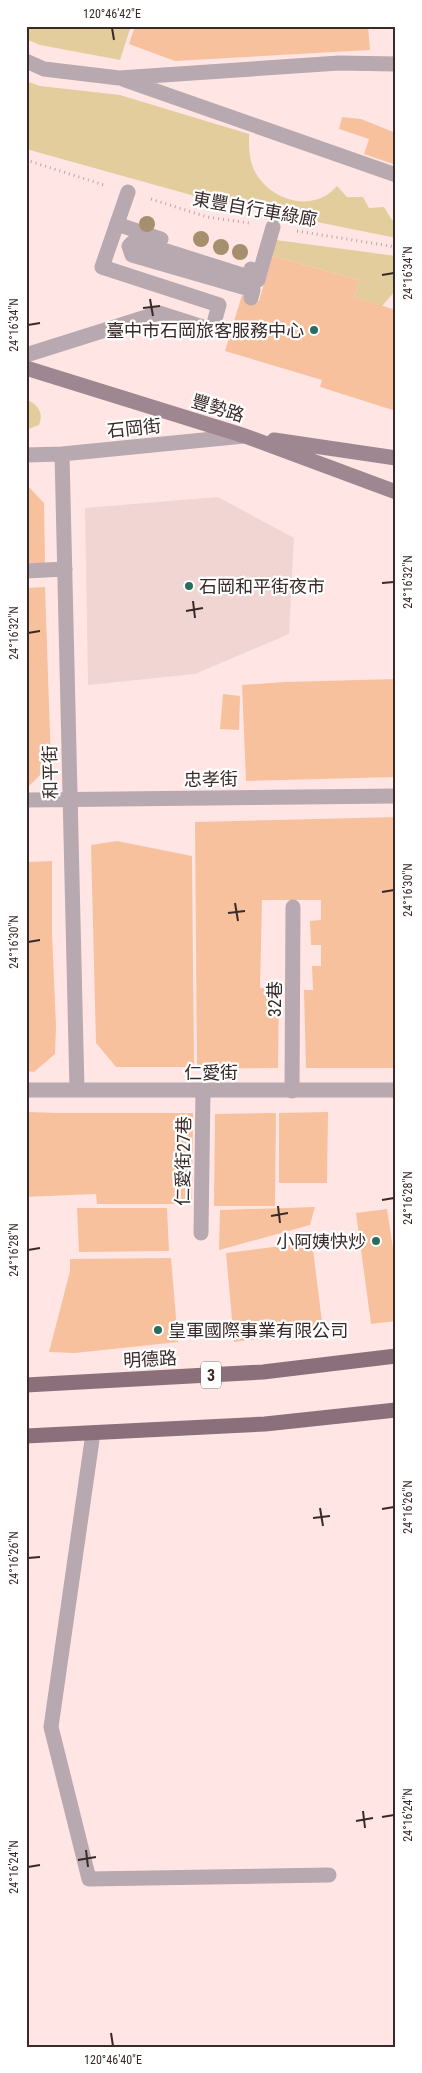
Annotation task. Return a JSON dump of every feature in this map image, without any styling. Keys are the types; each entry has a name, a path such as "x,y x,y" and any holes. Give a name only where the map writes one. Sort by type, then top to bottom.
{"main road":[{"name":"明德路","path":"26,1385 264,1372 396,1356"},
{"path":"26,1436 265,1424 396,1410"}],"street":[{"path":"26,61 44,69 119,78 339,63 396,64"},
{"path":"119,78 396,176"},
{"path":"26,355 159,313 212,330 219,304 102,267 128,192"},
{"path":"117,224 260,272"},
{"path":"251,298 253,290 132,254 129,246 133,242 138,242 258,280 273,227"},
{"name":"豐勢路","path":"26,368 245,436 396,492"},
{"path":"245,436 396,458"},
{"name":"石岡街","path":"26,455 62,454 245,436"},
{"name":"和平街","path":"62,454 77,1090"},
{"path":"26,571 65,569"},
{"name":"忠孝街","path":"26,800 396,796"},
{"name":"32巷","path":"292,1091 293,908"},
{"name":"仁愛街","path":"26,1090 396,1090"},
{"name":"仁愛街27巷","path":"201,1232 203,1091"},
{"path":"93,1432 51,1726 89,1879 328,1875"}],"path":[{"name":"東豐自行車綠廊","path":"26,160 207,217 396,247"}],"shaded area":[{"path":"26,26 131,26 120,60 40,45 26,39"},
{"path":"26,81 40,86 120,95 249,134 252,165 257,175 272,191 282,197 304,201 315,200 325,196 337,186 347,197 363,197 369,208 384,207 392,220 396,219 396,238 209,200 26,149"},
{"path":"276,240 396,256 396,290 382,306 354,297 359,280 272,256"},
{"path":"26,399 37,406 41,416 39,425 26,430"},
{"name":"石岡和平街夜市","path":"218,497 294,538 289,634 195,674 88,685 85,508"}],"building":[{"path":"135,26 368,26 370,50 175,61 129,44"},
{"path":"342,117 361,119 396,133 396,165 364,154 369,139 339,129"},
{"name":"臺中市石岡旅客服務中心","path":"272,256 359,280 354,297 396,310 396,411 320,387 322,380 225,351 242,295 259,301"},
{"path":"26,484 44,503 45,563 26,563"},
{"path":"45,587 51,764 29,786 26,786 26,588"},
{"path":"396,679 396,777 246,781 242,685"},
{"path":"223,694 240,696 239,730 220,729"},
{"path":"396,817 396,1068 306,1068 304,990 313,990 312,966 321,966 321,945 311,945 310,921 321,920 321,900 262,900 260,988 279,987 278,1068 197,1069 195,822"},
{"path":"117,841 192,856 194,1067 116,1067 96,1043 91,845"},
{"path":"52,861 55,1054 34,1072 26,1071 26,862"},
{"path":"26,1112 193,1113 192,1204 97,1204 96,1194 26,1197"},
{"path":"328,1112 327,1183 279,1183 279,1113"},
{"path":"276,1113 275,1206 214,1206 215,1114"},
{"path":"315,1207 310,1225 219,1250 220,1210"},
{"path":"77,1208 167,1208 169,1251 79,1252"},
{"name":"小阿姨快炒","path":"387,1209 396,1268 396,1321 371,1324 356,1213"},
{"path":"312,1242 323,1330 234,1342 226,1253"},
{"path":"171,1258 178,1342 75,1353 49,1352 70,1271 70,1259"}],"place":[{"name":"臺中市石岡旅客服務中心","path":"314,330"},
{"name":"石岡和平街夜市","path":"189,586"},
{"name":"小阿姨快炒","path":"376,1241"},
{"name":"皇軍國際事業有限公司","path":"158,1330"}]}
